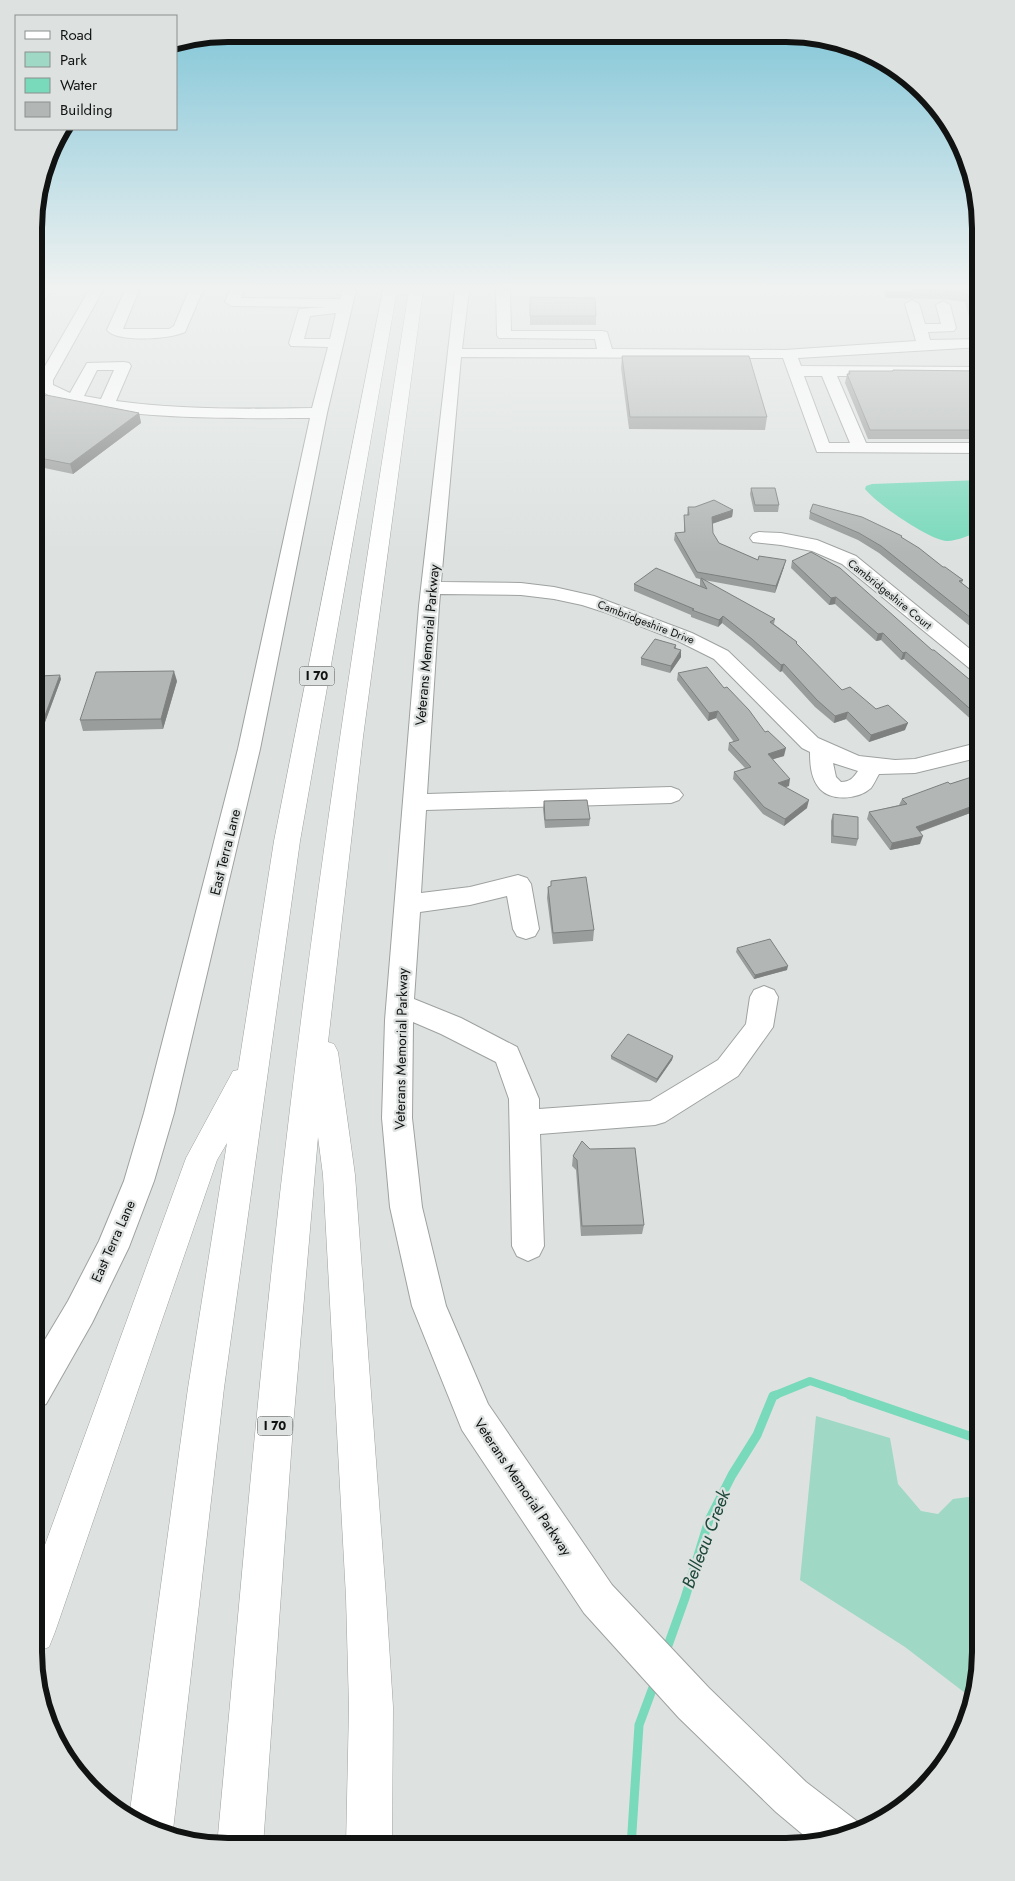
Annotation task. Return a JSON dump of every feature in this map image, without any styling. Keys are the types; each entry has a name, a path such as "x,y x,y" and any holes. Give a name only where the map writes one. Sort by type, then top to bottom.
{"highway":[{"name":"I 70","path":"151,1821 206,1388 252,1063 287,841 374,378"},
{"name":"I 70","path":"241,1838 278,1382 317,1006 370,601 403,378"},
{"path":"317,1006 339,1175 366,1597 371,1707 369,1838"},
{"path":"42,1609 202,1158 252,1063"}],"street":[{"path":"75,398 86,378"},
{"path":"106,405 119,378"},
{"name":"East Terra Lane","path":"42,1378 80,1312 113,1247 139,1181 159,1113 249,749 328,378"},
{"name":"Veterans Memorial Parkway","path":"452,378 431,588 407,904 400,1005 397,1118 406,1207 430,1306 475,1417 598,1599 694,1703 791,1797 835,1832"},
{"path":"798,378 829,464"},
{"path":"831,378 860,448"},
{"path":"42,388 50,392 106,405 156,412 319,413"},
{"path":"823,448 972,448"},
{"name":"Cambridgeshire Court","path":"758,538 781,539 817,546 849,560 972,661"},
{"name":"Cambridgeshire Drive","path":"431,588 521,589 554,593 587,600 685,636 721,655 797,732 828,754 871,767 902,768 919,767 972,752"},
{"path":"821,750 823,772 829,784 834,788 851,790 863,782 871,767"},
{"path":"415,802 672,795"},
{"path":"407,904 470,896 518,884 526,929"},
{"path":"524,1122 655,1113 728,1068 759,1027 764,997"},
{"path":"400,1005 451,1026 507,1056 524,1099 528,1246"}],"green space":[{"path":"816,1416 890,1438 898,1484 921,1511 938,1514 953,1499 972,1497 972,1665 968,1695 905,1647 800,1580"}],"water":[{"path":"972,480 972,534 951,541 928,535 871,496 865,489 866,486 872,484"}],"building":[{"path":"625,378 755,378 767,417 630,417"},
{"path":"849,378 972,378 972,430 870,430"},
{"path":"46,395 139,413 70,464 42,458 42,398"},
{"path":"751,488 775,488 779,505 755,505"},
{"path":"714,500 733,510 712,517 713,533 719,543 758,560 759,556 786,560 776,586 697,572 675,533 685,532 684,515 689,515 688,507 695,507"},
{"path":"813,504 862,517 902,536 963,580 959,581 972,591 972,619 881,546 859,533 810,512"},
{"path":"811,552 840,568 932,650 972,682 972,711 906,652 903,653 883,633 878,634 836,597 831,598 792,561"},
{"path":"656,568 707,589 701,578 775,619 770,622 797,642 842,690 850,687 876,709 888,705 908,723 871,735 848,712 835,716 817,700 784,664 781,665 723,616 719,620 634,584"},
{"path":"655,639 676,645 674,648 681,650 671,666 641,658"},
{"path":"707,667 724,688 727,687 749,710 765,732 768,731 786,748 768,754 790,779 778,783 809,800 785,819 764,807 734,772 751,767 729,743 739,740 718,711 709,713 678,673"},
{"path":"174,671 161,719 80,720 96,672"},
{"path":"60,675 42,724 42,676"},
{"path":"972,777 972,806 916,827 923,836 892,843 869,812 907,804 902,799 948,782 950,784"},
{"path":"587,800 590,819 545,820 544,801"},
{"path":"833,814 858,817 858,839 833,836"},
{"path":"586,877 594,930 553,933 548,887 551,886 551,881"},
{"path":"770,939 788,966 755,975 737,948"},
{"path":"628,1034 673,1056 657,1079 611,1056"},
{"path":"582,1141 590,1149 635,1148 644,1225 582,1226 577,1160 573,1156"}],"waterway":[{"name":"Belleau Creek","path":"773,1396 810,1381 854,1396"},
{"name":"Belleau Creek","path":"850,1395 972,1437"},
{"name":"Belleau Creek","path":"666,1651 685,1598 709,1520 732,1475 757,1435 773,1396"},
{"name":"Belleau Creek","path":"632,1838 639,1725 655,1682"}]}
